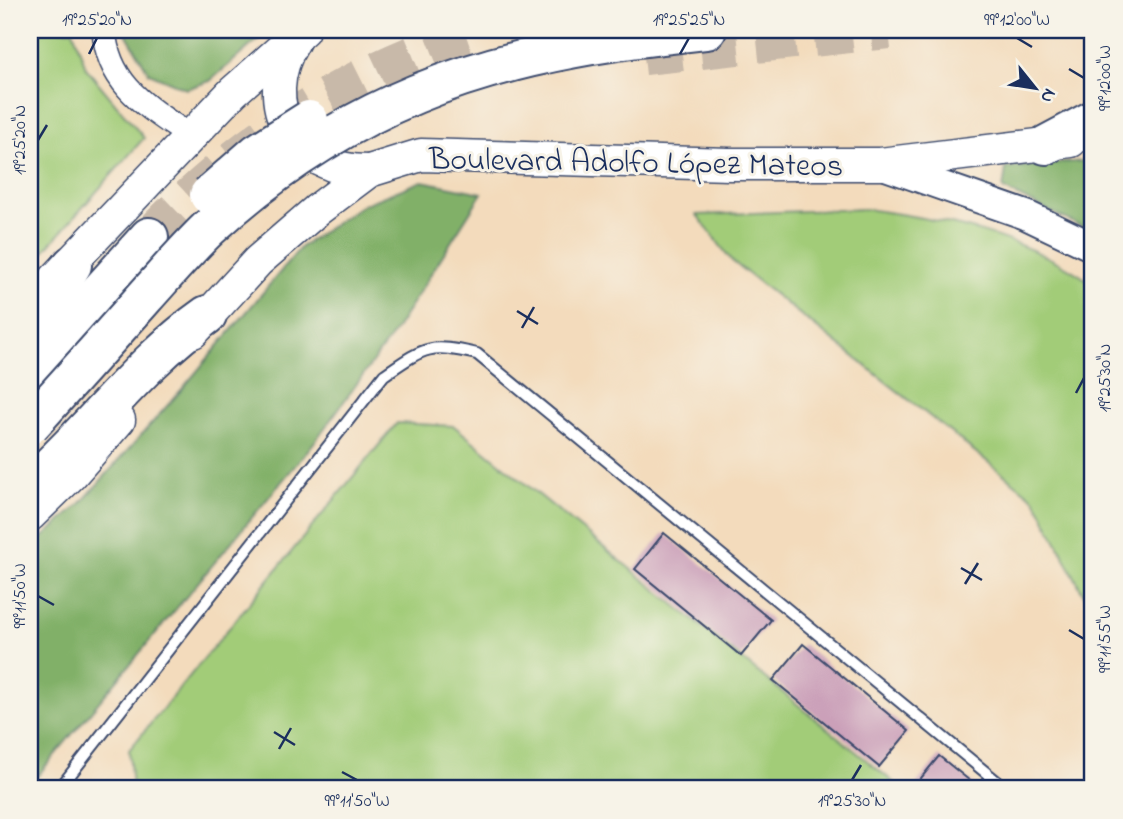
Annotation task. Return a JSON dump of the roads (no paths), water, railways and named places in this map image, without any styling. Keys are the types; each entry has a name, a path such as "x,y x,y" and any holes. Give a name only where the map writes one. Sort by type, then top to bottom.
{"highway":[{"path":"30,385 188,214 257,153 323,110 380,80 445,53 523,30"},
{"path":"30,425 207,230 282,168 331,136 386,107 480,69 580,45 707,30"},
{"path":"1046,145 1093,120"},
{"path":"30,369 149,237"},
{"path":"30,325 55,293 72,265"},
{"path":"30,485 173,341 207,315"},
{"path":"30,439 138,323"}],"main road":[{"path":"30,301 72,265 233,92 303,30"},
{"path":"303,30 286,53 278,83 278,99 288,129 297,143 322,163 353,172 369,171"},
{"name":"Boulevard Adolfo López Mateos","path":"30,514 71,475 207,315 258,261 317,210 369,171 421,155 468,154 729,164 880,164 1093,139"}],"street":[{"path":"104,30 105,49 118,80 154,111 191,137"},
{"path":"880,164 1026,215 1093,247"}],"lane":[{"path":"59,789 384,375 417,352 440,346 477,354 1006,789"}],"tunnel":[{"path":"149,237 223,168 261,138 301,112 386,66 479,30"},
{"path":"644,56 889,30"}]}
